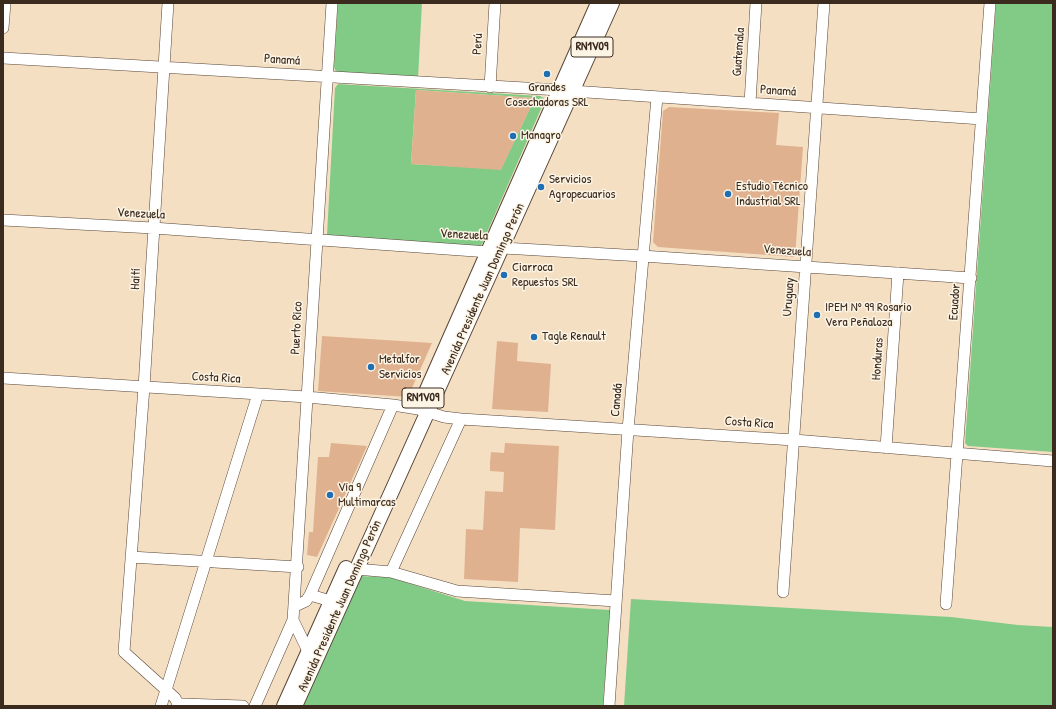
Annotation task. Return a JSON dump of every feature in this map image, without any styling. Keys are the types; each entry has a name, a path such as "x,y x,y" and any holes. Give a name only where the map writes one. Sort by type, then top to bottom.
{"main road":[{"name":"Avenida Presidente Juan Domingo Perón","path":"284,706 331,601 503,248 566,90 598,3"},
{"name":"Avenida Presidente Juan Domingo Perón","path":"295,706 356,569 489,252 566,90 612,3"}],"street":[{"path":"3,28 5,3"},
{"name":"Haití","path":"166,690 124,652 144,387 168,3"},
{"name":"Puerto Rico","path":"255,706 293,620 295,606 332,3"},
{"name":"Perú","path":"490,87 495,3"},
{"name":"Guatemala","path":"750,103 756,3"},
{"name":"Uruguay","path":"783,592 824,3"},
{"name":"Ecuador","path":"946,604 990,3"},
{"name":"Panamá","path":"3,58 490,87 566,90 982,119"},
{"name":"Canadá","path":"609,706 628,430 657,97"},
{"name":"Venezuela","path":"3,220 153,228 489,252 503,248 805,266 971,278"},
{"name":"Honduras","path":"886,448 898,273"},
{"name":"Costa Rica","path":"3,378 307,397 393,405 423,410 444,417 461,419 794,440 886,448 958,452 1053,461"},
{"path":"161,706 258,394"},
{"path":"295,606 306,601 310,595 393,405"},
{"path":"391,572 461,419"},
{"path":"132,557 298,566"},
{"path":"356,569 391,572 457,591 616,601"},
{"path":"310,595 331,601"},
{"path":"293,620 308,651"},
{"path":"166,690 180,705 243,706"}],"green space":[{"path":"338,3 422,3 418,78 336,72 334,67"},
{"path":"996,3 1053,3 1053,452 968,446 965,443"},
{"path":"338,84 540,96 544,98 544,102 482,244 479,247 327,235 335,88","holes":["416,90 535,98 501,169 411,164"]},
{"path":"357,576 389,577 465,601 610,610 603,706 301,706"},
{"path":"631,599 951,617 1018,625 1053,627 1053,706 624,706"}],"building":[{"path":"416,90 535,98 501,170 411,164"},
{"name":"Estudio Técnico Industrial SRL","path":"669,107 779,113 776,145 803,147 795,257 658,247 653,242 663,111"},
{"name":"Metalfor Servicios","path":"322,336 432,343 408,397 318,391"},
{"path":"497,341 518,343 517,361 551,364 548,412 492,409"},
{"name":"Vía 9 Multimarcas","path":"331,443 367,446 317,557 307,555 309,532 313,532 318,457 329,457"},
{"path":"505,443 559,446 555,530 520,528 518,582 464,579 466,529 483,530 485,491 503,492 504,472 490,471 490,462 491,452 504,453"}],"place":[{"name":"Grandes Cosechadoras SRL","path":"547,74"},
{"name":"Managro","path":"513,136"},
{"name":"Servicios Agropecuarios","path":"541,187"},
{"name":"Estudio Técnico Industrial SRL","path":"728,194"},
{"name":"Ciarroca Repuestos SRL","path":"504,275"},
{"name":"IPEM Nº 99 Rosario Vera Peñaloza","path":"817,315"},
{"name":"Tagle Renault","path":"534,337"},
{"name":"Metalfor Servicios","path":"371,367"},
{"name":"Vía 9 Multimarcas","path":"330,495"}]}
